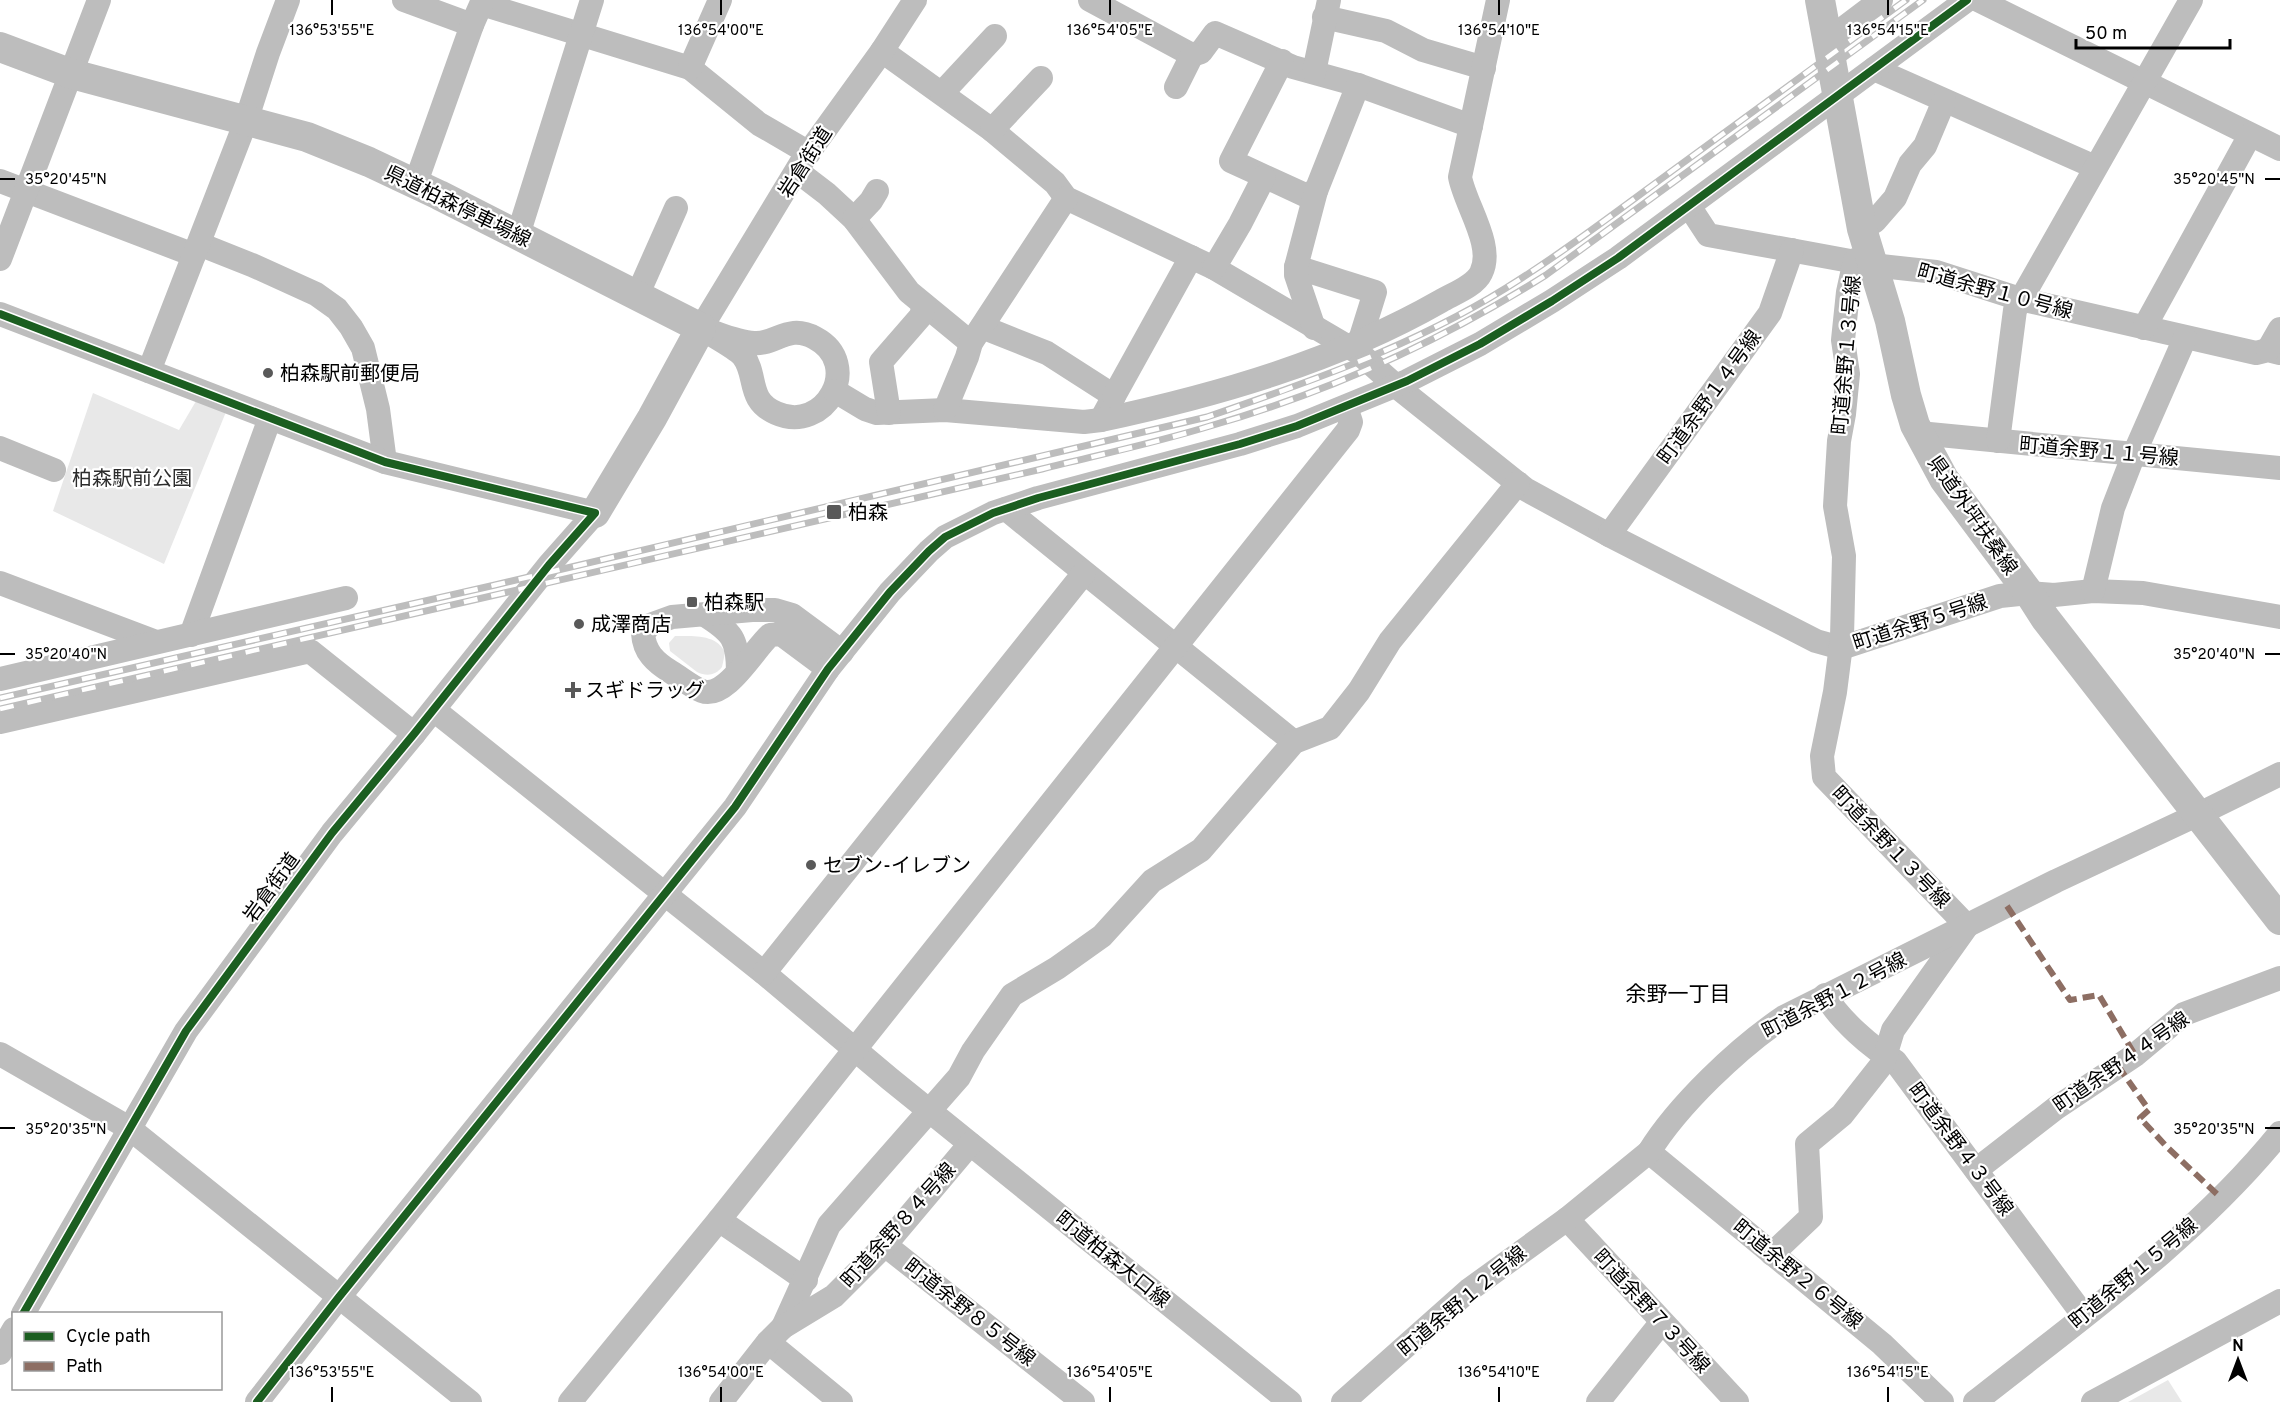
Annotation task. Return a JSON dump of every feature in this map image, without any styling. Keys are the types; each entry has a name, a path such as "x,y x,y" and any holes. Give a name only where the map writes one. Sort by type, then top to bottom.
{"main road":[{"name":"県道外坪扶桑線","path":"1820,0 1862,229 1864,262 1890,321 1906,395 1919,434 1944,479 2045,618 2280,920"},
{"name":"県道柏森停車場線","path":"0,47 72,74 307,137 369,162 701,328"},
{"path":"595,513 642,436 701,328"}],"street":[{"path":"0,260 99,0"},
{"path":"149,371 246,121 288,0"},
{"path":"404,0 479,10 582,33 690,68 803,162 827,194 854,219 909,292 924,305 976,335 1047,353 1114,396"},
{"path":"518,235 592,0"},
{"path":"690,68 720,0"},
{"path":"1090,0 1192,55"},
{"path":"835,391 865,409 877,413 945,410 1084,422 1101,420 1228,390 1353,344 1411,318 1462,289 1481,274 1485,258 1482,239 1460,177 1498,0"},
{"path":"1828,40 1881,0"},
{"path":"257,1402 339,1297 735,807 835,661 891,592 945,537 1006,509 1118,476 1240,444 1346,408 1480,344 1525,318 1617,258 1967,0"},
{"path":"1978,0 2280,149"},
{"path":"1998,441 2015,310 2191,0"},
{"name":"岩倉街道","path":"701,328 803,162 882,51 912,1"},
{"path":"1314,72 1327,9 1386,31 1423,50 1484,68"},
{"path":"415,185 479,10"},
{"path":"1176,87 1192,55 1201,52 1215,33 1293,67 1358,85 1471,126"},
{"path":"942,93 995,36"},
{"path":"882,51 992,129 1055,183 1066,198 976,335 945,410"},
{"path":"1282,61 1231,161 1305,195 1316,191"},
{"path":"1874,69 2096,167"},
{"path":"992,129 1041,78"},
{"path":"1314,328 1296,275 1296,267 1316,191 1358,85"},
{"path":"1862,229 1875,221 1895,198 1910,164 1925,146 1944,101"},
{"path":"2144,328 2250,135"},
{"path":"1214,268 1264,177"},
{"path":"0,181 196,250 252,265 316,294 337,309 363,348 378,409 385,462"},
{"path":"854,219 877,191"},
{"name":"町道余野５号線","path":"1066,198 1214,268 1314,328 1353,344 1359,353 1396,386 1522,486 1609,535 1816,641 1840,648 2000,596 2029,593 2054,595 2093,591 2143,593 2280,617"},
{"name":"町道余野１０号線","path":"1689,206 1708,235 1936,272 2020,299 2256,353 2274,352"},
{"path":"637,296 676,208"},
{"name":"町道余野１４号線","path":"1609,535 1770,314 1792,250"},
{"path":"1101,420 1191,257"},
{"name":"町道余野１３号線","path":"1864,262 1848,292 1843,340 1848,374 1839,441 1835,506 1844,556 1840,648 1836,692 1822,756 1824,777 1967,926"},
{"path":"1296,267 1375,292 1353,344"},
{"path":"889,413 881,362 921,315 924,305"},
{"path":"0,314 385,462 595,513"},
{"path":"701,328 755,343 769,341 783,334 798,333 814,337 832,352 838,374 835,391 820,409 807,415 786,417 774,413 765,407 753,391 749,369 743,356 701,328"},
{"path":"2274,352 2280,329"},
{"path":"2093,591 2113,508 2185,338"},
{"path":"570,1402 719,1220 1348,430 1351,422 1346,408"},
{"path":"191,634 270,418"},
{"name":"町道余野１１号線","path":"1919,434 2280,468"},
{"path":"0,448 54,470"},
{"path":"841,1402 776,1335 806,1280 829,1225 932,1114 1012,995 1057,968 1102,936 1152,881 1201,850 1294,742 1330,728 1359,691 1390,641 1522,486"},
{"path":"1006,509 1294,742"},
{"name":"岩倉街道","path":"24,1312 186,1031 332,832 595,513"},
{"path":"764,973 1084,573"},
{"path":"0,582 156,642"},
{"path":"0,678 346,598"},
{"path":"774,610 792,615 835,661 781,633 770,635 738,672 716,692 704,692 665,668 647,652 643,633 650,625 672,617 774,610"},
{"path":"705,615 726,628 734,640 738,657 738,672"},
{"path":"0,722 310,651 414,734"},
{"name":"町道柏森大口線","path":"434,710 764,973 932,1114 1290,1402"},
{"name":"町道余野１２号線","path":"1343,1402 1469,1290 1567,1219 1649,1152 1699,1091 1755,1036 1825,995 2280,774"},
{"path":"1772,1254 1811,1217 1808,1144 1842,1115 1883,1063 1893,1030 1967,926"},
{"name":"町道余野４４号線","path":"1976,1170 2056,1108 2135,1055 2184,1014 2280,978"},
{"name":"町道余野４３号線","path":"1825,995 1831,1006 1885,1055 1895,1061 2084,1316"},
{"path":"0,1054 129,1128 470,1402"},
{"name":"町道余野１５号線","path":"1975,1402 2165,1251 2263,1154 2280,1133"},
{"name":"町道余野８４号線","path":"721,1402 776,1335 834,1296 885,1245 970,1144"},
{"name":"町道余野２６号線","path":"1649,1152 1882,1344 1942,1402"},
{"name":"町道余野７３号線","path":"1567,1219 1661,1323 1737,1402"},
{"path":"719,1220 806,1280"},
{"name":"町道余野８５号線","path":"885,1245 1083,1402"},
{"path":"2093,1402 2280,1301"},
{"path":"1598,1402 1661,1323"},
{"path":"0,1353 12,1332"}],"green space":[{"name":"柏森駅前公園","path":"93,393 179,430 199,396 228,407 164,564 53,511"},
{"path":"675,636 704,637 717,642 725,653 722,667 711,674 697,672 670,651 669,643"},
{"path":"2168,1380 2182,1402 2128,1402"}],"railway":[{"path":"0,698 495,585 1207,417 1284,390 1397,345 1471,309 1506,288 1592,230 1906,0"},
{"path":"0,709 1042,469 1189,432 1298,397 1341,381 1425,343 1546,275 1923,0"}],"marked path":[{"path":"2007,906 2070,1000 2099,995 2135,1055"},
{"path":"2118,1066 2149,1110 2140,1118 2220,1197"}],"cycle path":[{"path":"257,1402 339,1297 735,807 828,669 890,592 945,537 993,513 1038,498 1240,444 1297,426 1407,381 1480,344 1618,258 1967,0"},
{"path":"0,314 385,462 595,513 549,565 332,833 186,1031 24,1312"}],"place":[{"name":"柏森駅前郵便局","path":"268,373"},
{"name":"柏森","path":"834,512"},
{"name":"柏森駅","path":"692,602"},
{"name":"成澤商店","path":"579,624"},
{"name":"スギドラッグ","path":"573,690"},
{"name":"セブン-イレブン","path":"811,865"}],"district":[{"name":"余野一丁目","path":"1678,994"}]}
